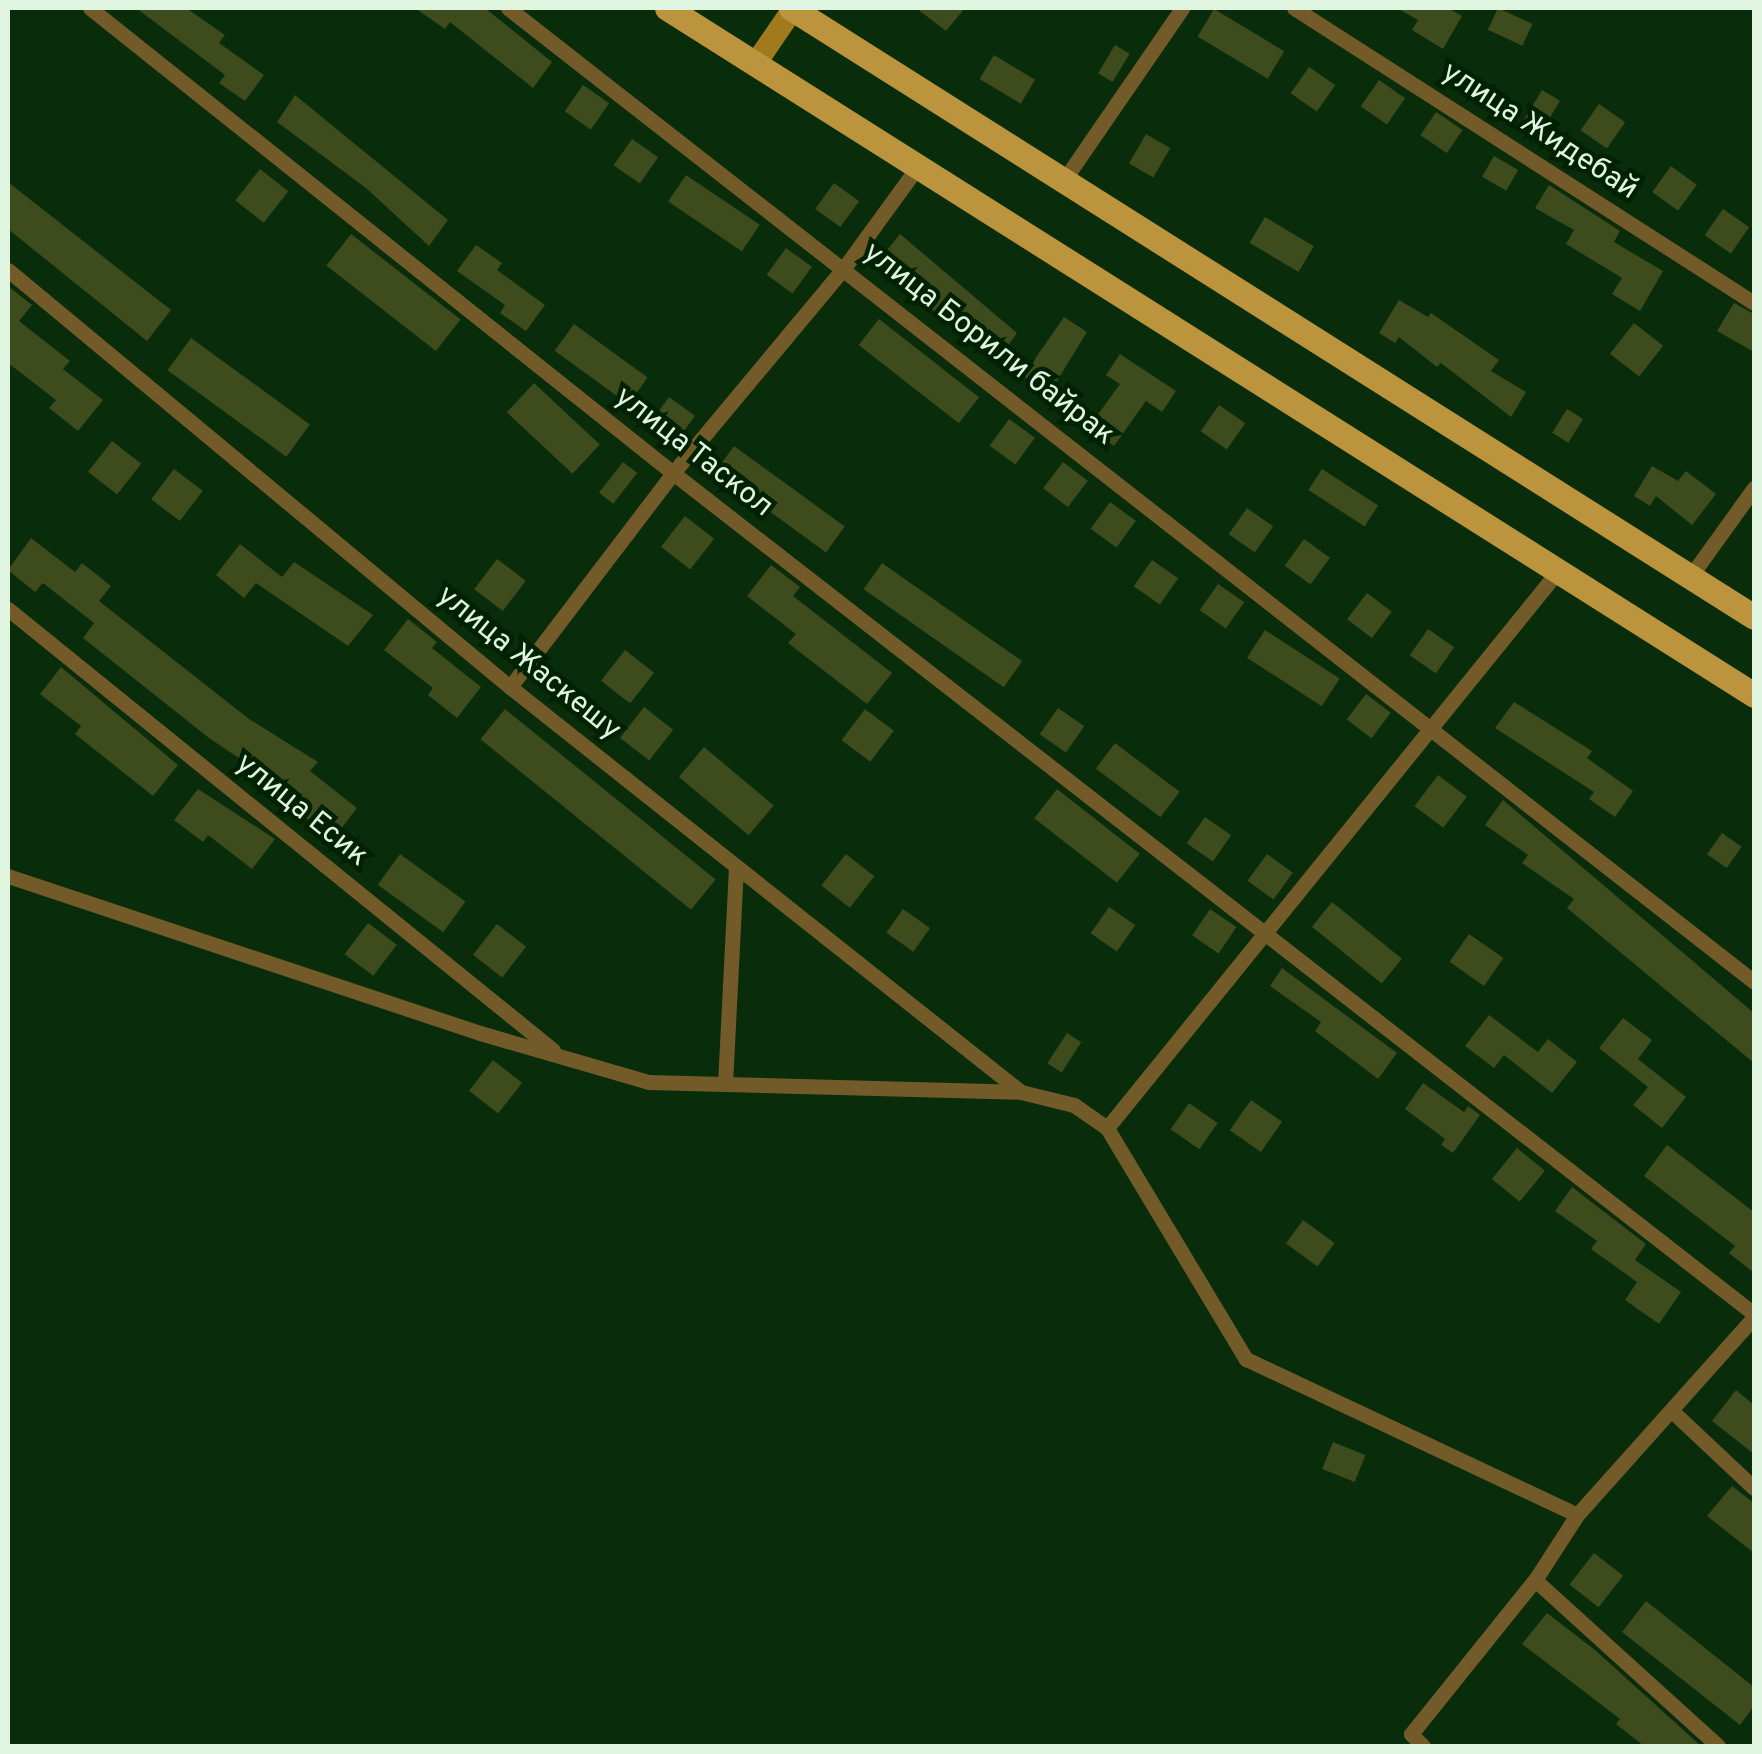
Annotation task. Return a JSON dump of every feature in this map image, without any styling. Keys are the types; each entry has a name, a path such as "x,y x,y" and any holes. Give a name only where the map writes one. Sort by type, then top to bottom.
{"main road":[{"path":"667,8 1754,696"},
{"path":"756,64 792,8 1754,618"}],"street":[{"name":"улица Таскол","path":"90,8 673,473 1754,1315"},
{"name":"улица Борили байрак","path":"508,8 1754,982"},
{"path":"1064,180 1182,8"},
{"name":"улица Жидебай","path":"1294,8 1754,302"},
{"path":"510,686 673,473 844,268 918,166"},
{"name":"улица Жаскешу","path":"8,270 510,686 1020,1092"},
{"path":"1690,577 1754,488"},
{"path":"1107,1128 1558,572"},
{"name":"улица Есик","path":"8,609 561,1056"},
{"path":"724,1084 736,867"},
{"path":"8,876 649,1082 1020,1092 1074,1105 1107,1128 1246,1360 1577,1515"},
{"path":"1423,1746 1410,1734 1535,1580 1577,1515 1673,1412 1754,1315"},
{"path":"1673,1412 1754,1488"},
{"path":"1535,1580 1718,1746"}],"building":[{"path":"136,8 186,8 225,35 219,43 264,75 245,101 219,83 225,75"},
{"path":"415,8 485,8 552,62 533,88 450,22 445,29"},
{"path":"916,8 965,8 946,31"},
{"path":"1397,8 1448,8 1462,16 1443,49 1412,30 1418,20"},
{"path":"1498,8 1532,24 1522,46 1488,30"},
{"path":"1214,9 1284,51 1268,79 1198,36"},
{"path":"1115,45 1130,54 1113,82 1098,73"},
{"path":"994,55 1035,80 1021,104 980,79"},
{"path":"1309,67 1335,85 1317,112 1291,93"},
{"path":"1379,80 1405,98 1387,125 1361,106"},
{"path":"583,85 609,103 591,130 565,111"},
{"path":"1542,90 1560,101 1542,131 1524,120"},
{"path":"295,95 448,220 429,246 366,188 277,122"},
{"path":"1599,104 1625,122 1607,149 1581,130"},
{"path":"1436,112 1463,130 1447,153 1420,135"},
{"path":"1146,134 1170,148 1153,177 1129,163"},
{"path":"632,139 658,157 640,184 614,165"},
{"path":"1494,156 1518,170 1506,191 1482,177"},
{"path":"1671,166 1697,185 1678,211 1652,192"},
{"path":"260,169 288,191 264,223 235,201"},
{"path":"686,175 760,225 742,251 668,202"},
{"path":"8,182 171,310 147,341 8,229"},
{"path":"834,183 859,201 840,227 815,209"},
{"path":"1549,185 1620,231 1614,242 1663,271 1640,311 1612,294 1622,278 1566,244 1574,230 1535,208"},
{"path":"1723,209 1749,227 1731,254 1705,235"},
{"path":"1265,217 1314,246 1298,272 1250,243"},
{"path":"351,234 461,320 436,351 326,266"},
{"path":"900,234 1017,333 998,359 874,266"},
{"path":"476,245 502,263 497,270 545,305 526,331 500,313 505,305 457,271"},
{"path":"786,248 812,267 792,294 767,275"},
{"path":"8,286 32,305 19,321 70,361 63,369 103,400 78,431 49,408 56,400 8,363"},
{"path":"1399,300 1428,317 1431,313 1499,360 1491,371 1526,392 1511,417 1441,363 1437,367 1399,337 1395,343 1379,333"},
{"path":"1734,303 1754,314 1754,352 1717,331"},
{"path":"1064,317 1087,332 1049,394 1023,376"},
{"path":"879,319 979,397 959,423 859,345"},
{"path":"1634,323 1663,346 1639,377 1610,354"},
{"path":"574,324 648,377 628,404 555,351"},
{"path":"191,338 310,424 286,457 167,370"},
{"path":"1120,354 1176,391 1162,412 1146,401 1114,446 1088,428 1120,384 1106,375"},
{"path":"534,383 600,444 573,474 507,412"},
{"path":"669,397 695,416 676,442 650,423"},
{"path":"1219,405 1245,423 1227,450 1201,431"},
{"path":"1567,409 1583,419 1568,443 1552,433"},
{"path":"1009,419 1035,438 1015,465 990,446"},
{"path":"112,441 141,464 117,495 88,472"},
{"path":"734,446 845,527 826,552 715,472"},
{"path":"623,462 637,473 613,504 599,493"},
{"path":"1063,462 1088,481 1068,507 1043,488"},
{"path":"1652,466 1678,481 1686,471 1716,494 1692,525 1656,496 1650,506 1634,496"},
{"path":"174,469 203,491 180,521 151,499"},
{"path":"1322,469 1378,505 1365,526 1308,490"},
{"path":"1110,502 1136,521 1116,548 1091,529"},
{"path":"1247,508 1273,526 1255,553 1229,534"},
{"path":"685,516 714,539 690,570 661,547"},
{"path":"31,538 75,572 82,563 111,586 99,601 249,719 318,762 310,771 357,808 333,839 304,816 312,807 209,738 83,638 94,623 43,583 35,592 8,570"},
{"path":"1304,539 1330,558 1310,585 1285,566"},
{"path":"240,544 282,577 294,562 373,615 348,646 256,583 244,598 216,575"},
{"path":"497,559 526,581 503,611 474,589"},
{"path":"1152,560 1178,578 1160,605 1134,586"},
{"path":"882,563 1022,661 1004,687 864,589"},
{"path":"771,565 800,587 793,596 892,673 867,704 788,643 796,634 747,596"},
{"path":"1218,584 1244,602 1226,629 1200,610"},
{"path":"1367,593 1392,612 1372,638 1347,619"},
{"path":"408,619 437,642 432,648 481,687 457,718 428,695 433,688 384,650"},
{"path":"1428,629 1454,647 1436,674 1410,655"},
{"path":"1265,630 1340,678 1322,706 1247,658"},
{"path":"625,650 654,673 630,704 601,681"},
{"path":"61,667 178,765 153,796 75,734 81,726 40,694"},
{"path":"1366,694 1391,713 1371,738 1347,720"},
{"path":"1514,702 1592,751 1587,758 1633,791 1615,817 1589,799 1594,792 1495,728"},
{"path":"644,707 673,730 649,761 620,738"},
{"path":"1058,708 1084,726 1066,753 1040,734"},
{"path":"505,709 716,880 691,910 480,739"},
{"path":"865,709 894,731 870,762 842,740"},
{"path":"1115,743 1180,792 1160,817 1096,769"},
{"path":"704,747 774,805 749,835 679,777"},
{"path":"1438,775 1467,797 1443,828 1415,806"},
{"path":"198,789 275,839 252,869 208,835 203,842 174,820"},
{"path":"1057,789 1140,854 1117,883 1034,818"},
{"path":"1503,800 1754,1013 1754,1063 1567,908 1574,899 1522,863 1528,855 1485,825"},
{"path":"1205,817 1231,835 1213,862 1187,843"},
{"path":"1722,833 1742,847 1727,868 1707,854"},
{"path":"400,854 466,902 443,932 378,885"},
{"path":"846,854 874,876 850,908 821,886"},
{"path":"1267,854 1293,873 1273,900 1248,881"},
{"path":"1332,902 1402,959 1382,984 1312,927"},
{"path":"1109,907 1135,925 1117,952 1091,933"},
{"path":"903,909 930,928 913,952 886,933"},
{"path":"1210,909 1237,927 1219,953 1192,936"},
{"path":"368,923 397,945 373,976 345,954"},
{"path":"497,924 526,947 502,978 473,955"},
{"path":"1469,934 1503,958 1484,986 1449,962"},
{"path":"1282,968 1397,1053 1378,1079 1315,1031 1321,1022 1270,986"},
{"path":"1489,1015 1538,1052 1548,1039 1577,1062 1552,1093 1504,1055 1494,1068 1465,1046"},
{"path":"1623,1018 1652,1040 1638,1059 1686,1097 1662,1128 1633,1105 1648,1087 1599,1048"},
{"path":"1067,1033 1081,1042 1062,1072 1047,1063"},
{"path":"493,1060 522,1083 498,1114 469,1091"},
{"path":"1423,1083 1464,1112 1468,1106 1480,1115 1453,1153 1441,1145 1445,1139 1405,1109"},
{"path":"1251,1100 1282,1122 1261,1152 1230,1130"},
{"path":"1189,1103 1218,1123 1199,1149 1171,1129"},
{"path":"1667,1145 1754,1212 1754,1273 1729,1253 1735,1246 1644,1176"},
{"path":"1517,1148 1545,1171 1520,1202 1492,1179"},
{"path":"1572,1187 1646,1244 1635,1260 1681,1292 1659,1324 1625,1300 1637,1282 1591,1249 1597,1241 1555,1211"},
{"path":"1303,1220 1335,1243 1318,1266 1286,1243"},
{"path":"1736,1390 1754,1405 1754,1454 1712,1421"},
{"path":"1333,1442 1365,1455 1355,1482 1322,1469"},
{"path":"1732,1486 1754,1503 1754,1553 1707,1516"},
{"path":"1594,1553 1623,1576 1599,1607 1569,1585"},
{"path":"1646,1601 1754,1687 1754,1706 1740,1725 1622,1632"},
{"path":"1547,1613 1595,1650 1701,1746 1644,1746 1616,1724 1620,1719 1522,1644"}]}
